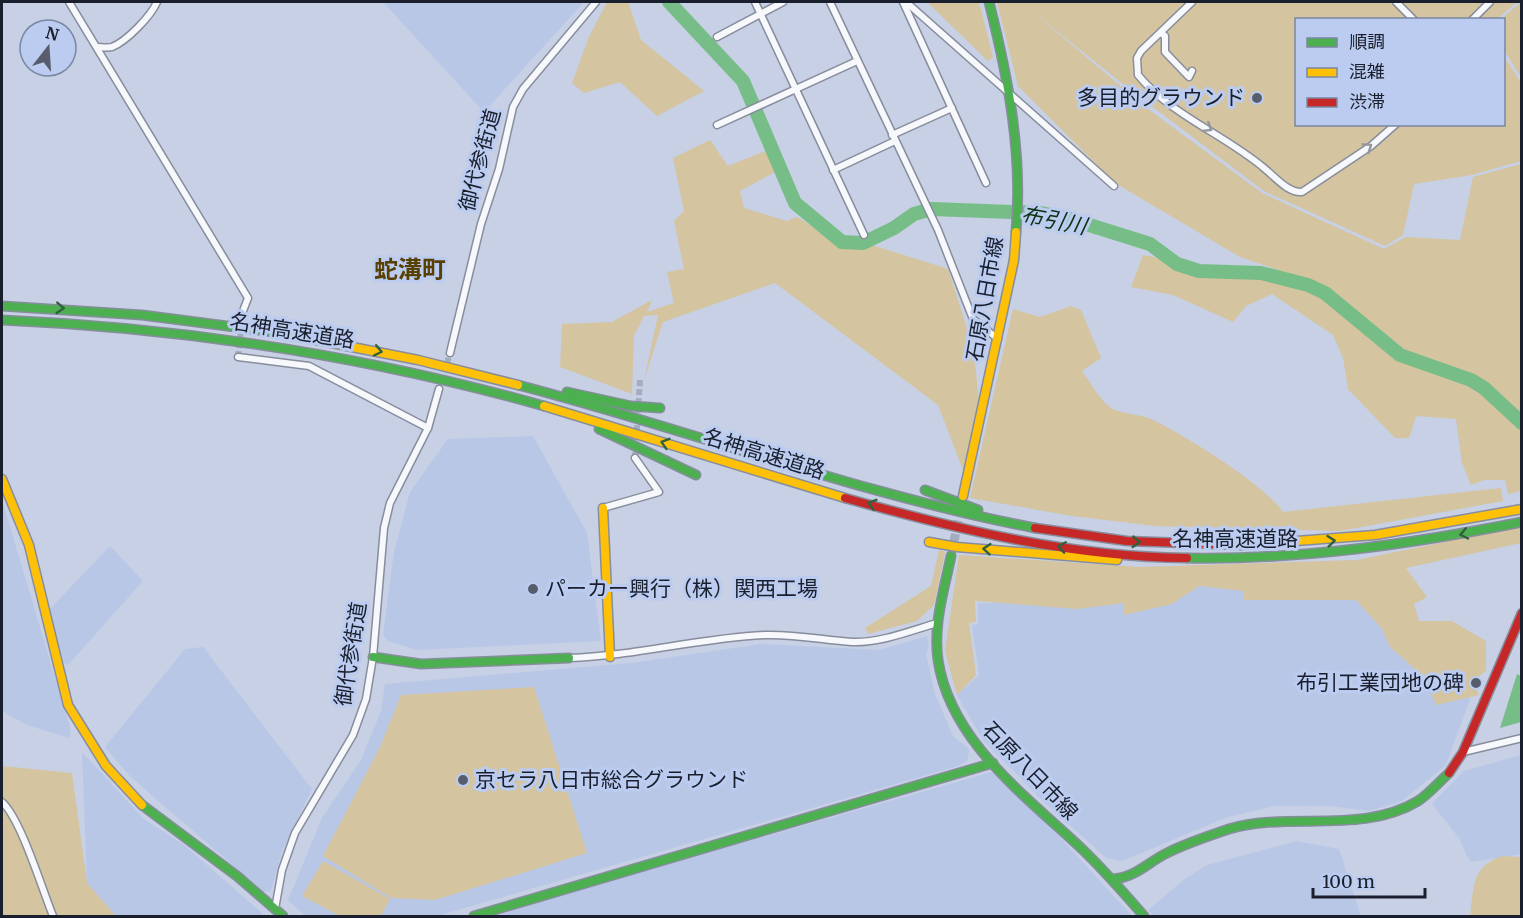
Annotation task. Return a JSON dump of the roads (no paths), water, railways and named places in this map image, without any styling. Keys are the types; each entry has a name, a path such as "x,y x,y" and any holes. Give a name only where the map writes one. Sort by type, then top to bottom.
{"main road":[{"name":"石原八日市線","path":"963,496 1014,260 1018,208 1016,148 1005,64 989,2"},
{"name":"名神高速道路","path":"2,306 104,311 257,329 344,344 461,370 558,395 788,467 932,507 1002,522 1125,541 1176,545 1256,546 1365,538 1422,530 1521,509"},
{"name":"名神高速道路","path":"2,320 103,325 256,342 387,366 541,405 775,477 929,521 984,533 1124,555 1255,560 1367,551 1521,522"},
{"path":"461,370 631,406 660,408"},
{"path":"541,405 696,475"},
{"path":"2,479 29,545 68,705 79,729 110,771 155,815 227,866 276,913 283,916"},
{"path":"925,490 986,512 1002,522"},
{"path":"603,508 610,657"},
{"path":"929,542 1092,559 1150,562 1255,560"},
{"name":"石原八日市線","path":"951,556 937,623 938,648 945,687 965,730 993,764 1112,879 1144,916"},
{"path":"1112,879 1128,878 1185,845 1230,829 1306,819 1370,817 1402,809 1419,800 1451,771 1462,752 1521,613"},
{"path":"373,657 421,664 569,658"},
{"path":"474,916 993,764"}],"street":[{"path":"69,2 248,298 243,311"},
{"path":"97,47 111,47 153,13 157,2"},
{"name":"御代参街道","path":"450,353 481,224 499,169 513,106 523,89 596,2"},
{"path":"755,2 864,235"},
{"path":"717,37 760,12 783,2"},
{"path":"830,2 927,206 973,319 998,339"},
{"path":"904,2 1114,186"},
{"path":"904,2 986,183"},
{"path":"1192,2 1144,48 1137,58 1138,75 1171,104 1244,152 1296,192 1302,192 1371,146 1394,126"},
{"path":"1396,2 1412,18"},
{"path":"1474,18 1490,2"},
{"path":"1161,33 1165,36 1165,52 1189,76 1192,71"},
{"path":"717,125 796,91 857,61"},
{"path":"833,170 952,108"},
{"path":"238,357 309,366 428,428"},
{"name":"御代参街道","path":"276,913 282,870 295,833 353,735 366,699 373,657 381,550 390,503 428,428 440,389"},
{"path":"603,508 659,492 635,458"},
{"path":"569,658 610,657 764,635 803,635 854,642 883,638 937,623"},
{"path":"1462,752 1521,738"},
{"path":"2,802 7,807 21,836 53,916"}],"waterway":[{"name":"布引川","path":"669,2 743,81 795,203 842,242 863,243 894,228 914,214 932,209 1041,213 1067,218 1150,244 1177,264 1199,271 1261,273 1308,285 1325,293 1400,355 1471,380 1484,388 1522,423"}],"tunnel":[{"path":"238,357 243,311"},
{"path":"442,381 450,353"},
{"path":"635,458 640,380"},
{"path":"951,556 961,507"}],"place":[{"name":"多目的グラウンド","path":"1257,98"},
{"name":"パーカー興行（株）関西工場","path":"533,589"},
{"name":"布引工業団地の碑","path":"1476,683"},
{"name":"京セラ八日市総合グラウンド","path":"463,780"}],"district":[{"name":"蛇溝町","path":"410,270"}]}
